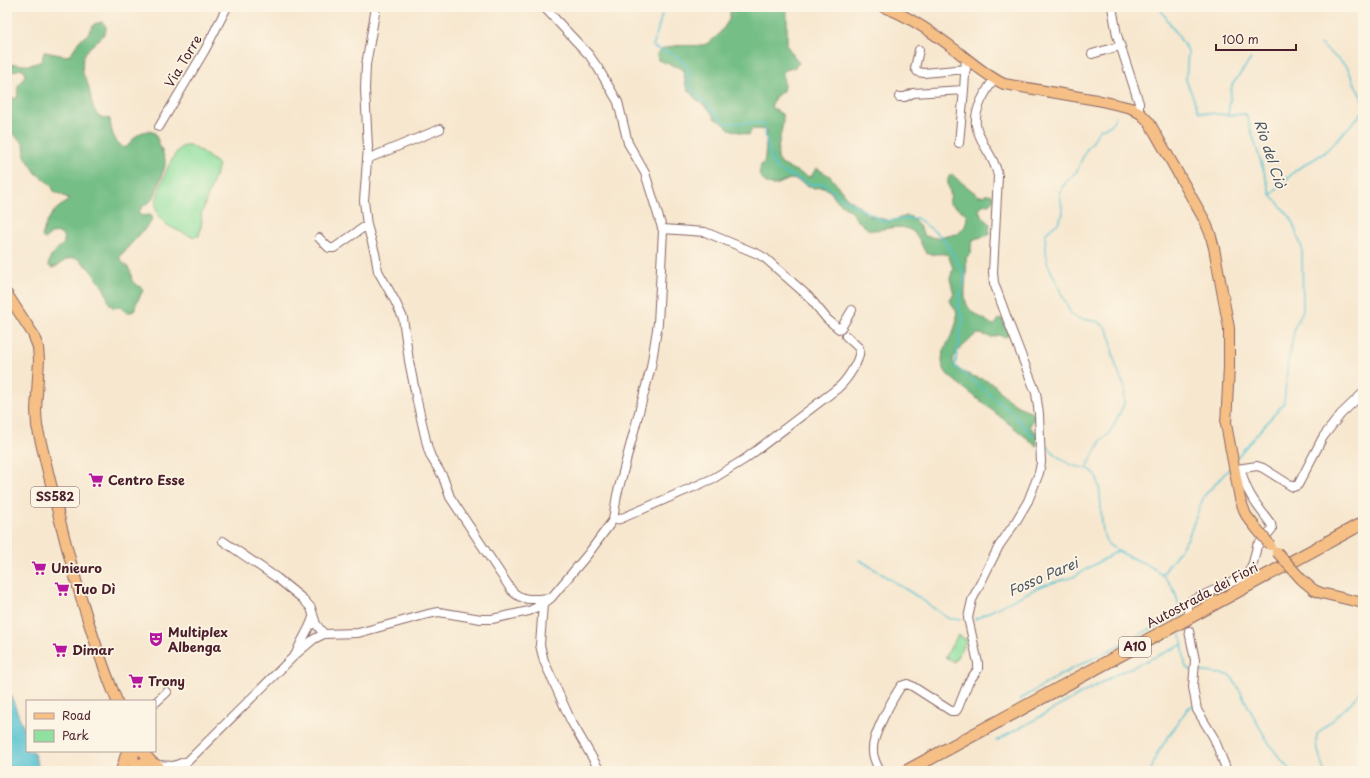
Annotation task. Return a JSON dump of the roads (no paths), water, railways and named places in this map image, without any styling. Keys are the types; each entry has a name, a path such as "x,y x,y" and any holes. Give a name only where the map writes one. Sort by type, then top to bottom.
{"highway":[{"name":"Autostrada dei Fiori","path":"907,771 1363,523"},
{"name":"Autostrada dei Fiori","path":"923,771 1363,532"}],"main road":[{"path":"883,7 893,10 912,21 994,79 1004,84 1120,105 1139,112 1149,122 1189,191 1210,233 1214,248 1229,328 1229,367 1226,424 1238,469 1243,508 1257,529 1274,549 1302,580 1314,590 1363,603"},
{"name":"SS582","path":"7,294 36,338 39,360 36,410 37,426 80,599 117,700"},
{"path":"121,771 127,752"},
{"path":"133,770 134,752"},
{"path":"143,752 157,766"},
{"path":"133,770 142,762 157,766"}],"street":[{"name":"Via Torre","path":"159,127 205,50 227,7"},
{"path":"376,7 366,65 365,90 367,160 364,201 367,225 375,252 378,271 395,301 402,318 416,401 428,449 443,477 450,497 512,591 518,597 527,600 551,598"},
{"path":"176,771 314,639 324,634 358,633 439,612 481,619 492,619 529,611 551,598 588,554 612,520 651,367 658,323 660,272 664,244 663,229 645,173 628,143 618,102 589,55 544,7"},
{"path":"1112,7 1120,46 1139,103 1139,112"},
{"path":"1092,54 1120,46"},
{"path":"920,50 915,68 918,72 924,73 966,70"},
{"path":"959,143 966,58"},
{"path":"880,770 874,756 874,742 901,686 907,684 912,686 951,712 956,711 958,708 968,683 978,669 968,618 972,600 999,546 1028,501 1039,473 1041,463 1039,414 1036,393 994,283 993,272 998,176 996,167 976,125 979,108 994,79"},
{"path":"899,97 905,97 913,93 964,90"},
{"path":"367,160 440,129"},
{"path":"319,238 329,248 334,248 367,225"},
{"path":"663,229 705,232 765,258 809,297 827,319 839,329 844,324 852,310"},
{"path":"612,520 620,519 714,478 745,459 838,388 844,383 850,374 859,356 859,348 846,336"},
{"path":"1188,614 1188,604 1191,601 1247,575 1253,563 1259,542 1272,529 1271,524 1249,493 1238,469 1257,466 1293,486 1298,485 1323,437 1342,414 1363,393"},
{"path":"223,541 277,578 303,598 311,608 313,618 324,634"},
{"path":"543,604 540,646 544,661 571,721 600,771"},
{"path":"295,656 299,643 308,632 313,618"},
{"path":"1189,631 1195,666 1193,687 1196,710 1214,738 1227,771"},
{"path":"156,702 167,692"},
{"path":"157,766 174,766 188,761"}],"water":[{"path":"7,686 26,734 26,752 33,752 40,771 7,771"}],"waterway":[{"path":"664,7 653,47 675,55 688,67 689,87 725,123 763,123 771,160 778,170 809,184 824,184 841,198 883,221 917,218 942,237 965,276 958,306 963,319 955,366 1012,413 1035,437"},
{"name":"Rio del Ciò","path":"1159,7 1188,51 1186,80 1199,112 1228,115 1246,114 1271,195 1291,218 1302,248 1303,310 1295,327 1288,361 1284,403 1238,456"},
{"path":"1320,44 1347,67 1363,101"},
{"path":"1228,115 1232,85 1251,59"},
{"path":"1271,195 1296,170 1324,153 1363,112"},
{"path":"1087,468 1102,439 1108,435 1112,429 1124,404 1125,387 1113,356 1111,339 1107,329 1099,322 1077,318 1071,314 1047,262 1045,235 1058,223 1063,214 1060,195 1062,188 1077,171 1085,152 1098,132 1101,129 1111,125 1116,116"},
{"path":"1046,445 1064,461 1072,465 1088,469 1094,473 1099,488 1103,529 1108,544 1120,552 1153,568 1165,577 1176,595 1180,616"},
{"name":"Rio del Ciò","path":"1162,575 1188,538 1204,496 1230,468"},
{"name":"Fosso Parei","path":"975,619 1041,586 1073,577 1118,551"},
{"name":"Fosso Parei","path":"860,560 918,597 949,619 962,619"},
{"path":"1019,700 1062,674 1180,614"},
{"path":"1181,635 1185,664 1186,667 1191,670"},
{"path":"996,741 1119,673 1182,645"},
{"path":"1197,671 1229,675 1233,679 1266,739 1282,761 1292,771"},
{"path":"1324,771 1316,744 1317,734 1349,705 1363,688"},
{"path":"1151,771 1156,755 1188,708 1194,705"}],"place":[{"name":"Centro Esse","path":"96,480"},
{"name":"Unieuro","path":"39,568"},
{"name":"Tuo Dì","path":"62,589"},
{"name":"Multiplex Albenga","path":"156,639"},
{"name":"Dimar","path":"60,650"},
{"name":"Trony","path":"136,681"}]}
